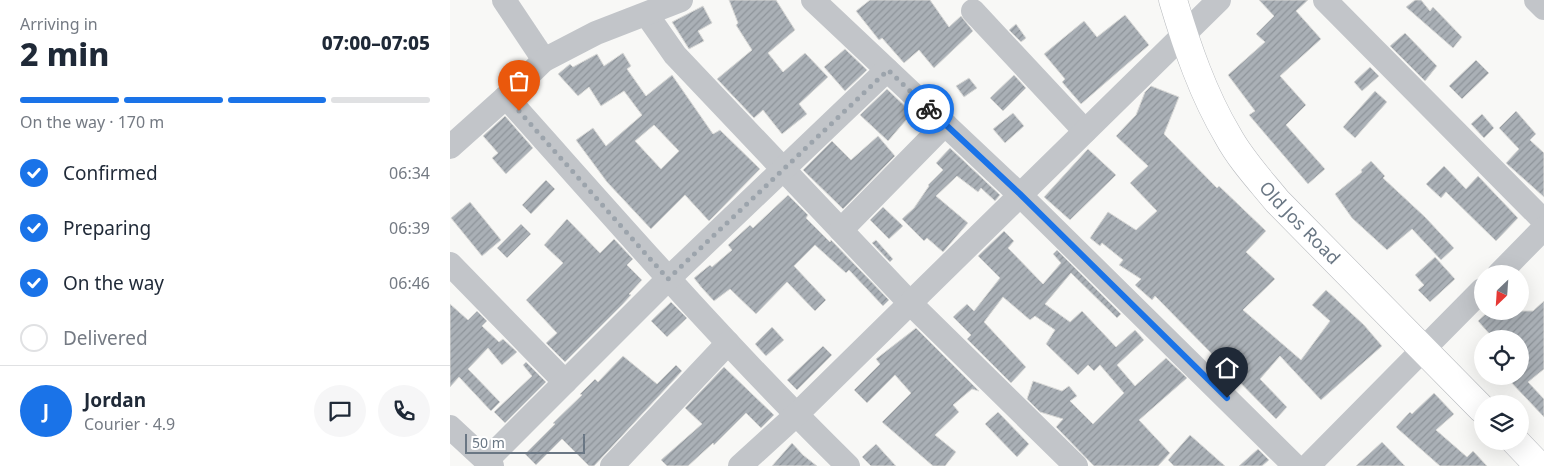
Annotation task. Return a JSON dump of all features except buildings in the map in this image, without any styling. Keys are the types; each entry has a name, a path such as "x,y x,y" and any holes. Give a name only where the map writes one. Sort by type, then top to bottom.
{"main road":[{"name":"Old Jos Road","path":"1174,0 1184,36 1205,92 1228,137 1255,175 1277,201 1474,401"},
{"path":"1524,450 1539,466"}],"street":[{"path":"504,0 544,60"},
{"path":"450,146 506,97 544,60 596,33 647,15 681,0"},
{"path":"813,0 1020,194 1295,466"},
{"path":"740,466 796,415 1219,0"},
{"path":"1325,0 1544,221"},
{"path":"1536,0 1544,8"},
{"path":"973,11 1085,131"},
{"path":"647,15 675,55 910,303 1076,466"},
{"path":"450,427 489,463 565,382 668,279 888,70"},
{"path":"506,97 668,279 796,415 848,466"},
{"path":"841,230 944,124"},
{"path":"1507,265 1544,228"},
{"path":"450,264 565,382"},
{"path":"1308,466 1474,298"},
{"path":"612,466 728,343"}],"way so far":[{"path":"519,111 668,279 888,70 929,109"}],"route":[{"path":"929,109 1020,194 1227,398"}]}
